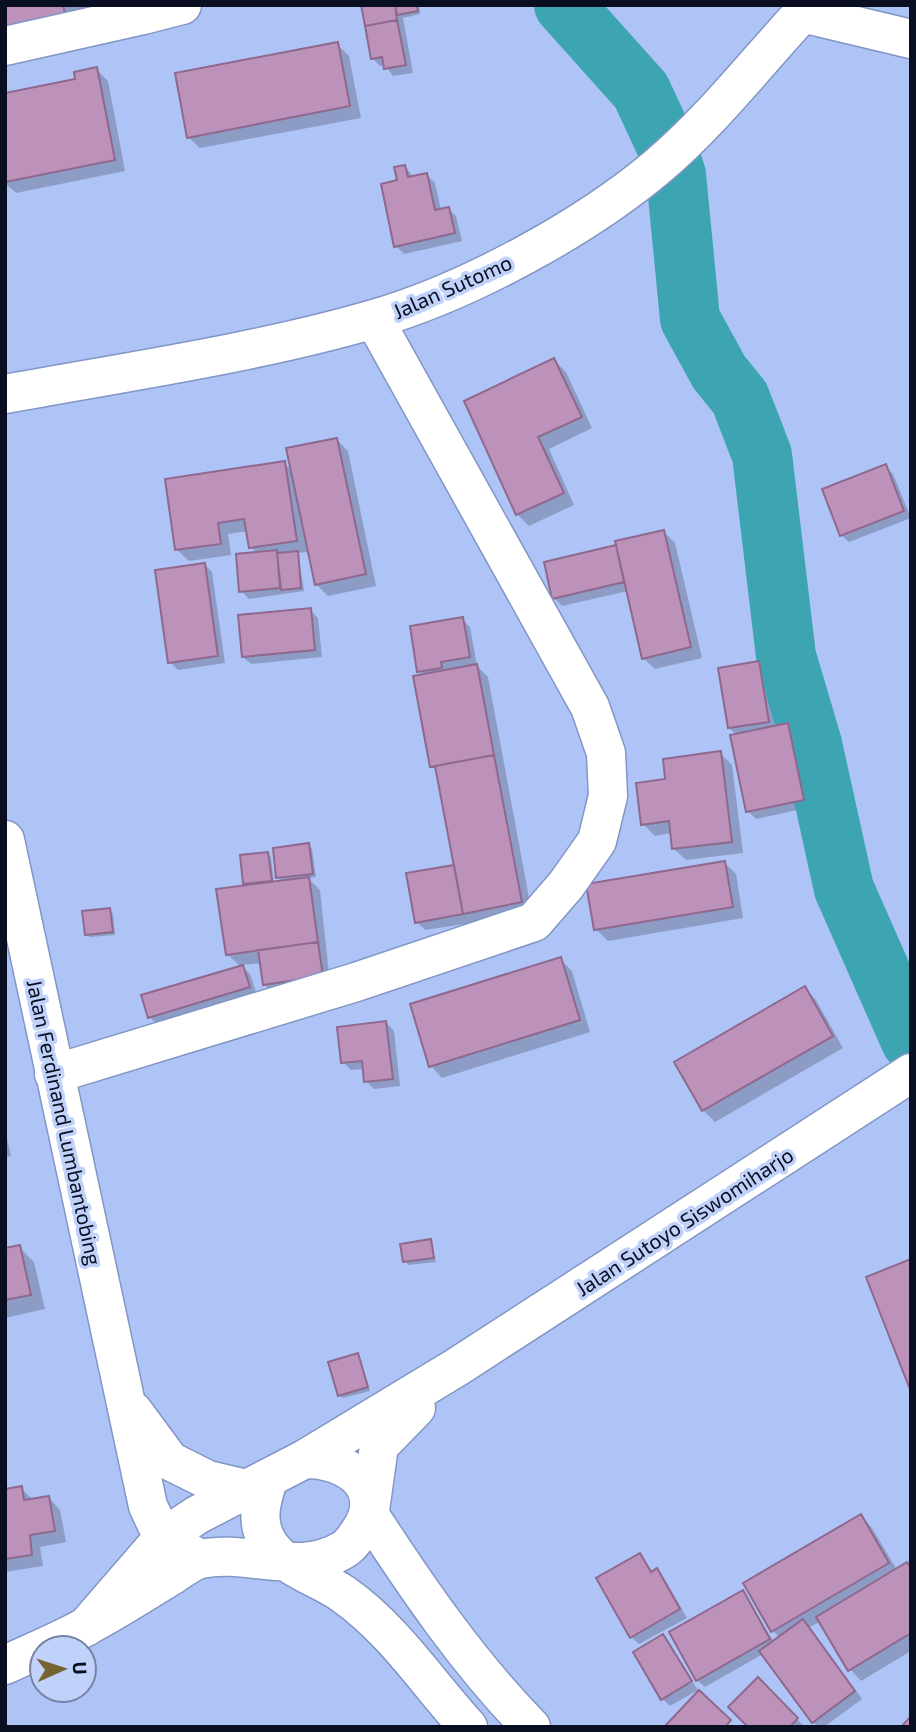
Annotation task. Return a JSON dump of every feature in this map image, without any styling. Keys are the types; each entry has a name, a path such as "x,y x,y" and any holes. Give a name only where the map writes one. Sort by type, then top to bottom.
{"main road":[{"path":"5,46 142,10 182,5"},
{"path":"806,9 911,39"},
{"name":"Jalan Sutomo","path":"5,394 232,351 374,319 441,294 513,259 593,214 681,146 806,9"},
{"path":"54,1074 356,982 534,922 566,886 597,841 608,796 606,753 590,707 374,319"},
{"name":"Jalan Ferdinand Lumbantobing","path":"5,840 148,1506 163,1538"},
{"name":"Jalan Sutoyo Siswomiharjo","path":"86,1627 163,1538 305,1459 457,1367 911,1073"},
{"name":"Jalan Sutoyo Siswomiharjo","path":"369,1514 379,1446 457,1367"},
{"name":"Jalan Ferdinand Lumbantobing","path":"128,1403 170,1461 208,1480 257,1484"},
{"path":"289,1563 328,1557 344,1550 356,1539 369,1514 369,1497 351,1470 337,1462 305,1459"},
{"path":"257,1484 265,1538 275,1552 289,1563 344,1594 382,1626 466,1724 496,1691"},
{"path":"369,1514 408,1574 496,1691 531,1727"},
{"path":"163,1538 200,1559"},
{"name":"Jalan Sutoyo Siswomiharjo","path":"5,1665 86,1627 200,1559 232,1558 289,1563"}],"building":[{"path":"5,5 63,5 67,21 5,33"},
{"path":"361,5 395,5 397,20 365,26"},
{"path":"395,5 417,5 418,11 397,15"},
{"path":"397,20 406,65 384,69 382,57 371,59 365,26"},
{"path":"338,42 350,106 187,138 175,73"},
{"path":"97,67 115,160 5,182 5,93 75,79 74,72"},
{"path":"405,165 408,177 427,173 435,210 449,207 455,233 394,247 381,184 397,180 394,167"},
{"path":"554,358 582,417 538,437 564,493 516,515 464,401"},
{"path":"337,438 366,574 315,585 286,448"},
{"path":"285,461 297,541 249,548 244,519 218,523 221,544 175,550 165,479"},
{"path":"886,464 904,511 840,536 822,489"},
{"path":"664,530 691,647 642,659 615,541"},
{"path":"616,545 624,582 552,599 544,562"},
{"path":"277,550 280,588 239,592 236,554"},
{"path":"298,551 301,588 281,590 277,553"},
{"path":"205,563 218,656 168,663 155,570"},
{"path":"311,608 315,650 242,657 238,615"},
{"path":"463,617 470,657 441,662 442,668 417,672 410,626"},
{"path":"759,661 769,722 728,728 718,668"},
{"path":"477,664 494,755 430,767 413,676"},
{"path":"788,723 804,800 746,812 730,735"},
{"path":"721,751 732,842 672,849 669,821 641,825 636,783 665,779 663,759"},
{"path":"494,755 522,902 463,914 435,766"},
{"path":"309,843 313,874 276,878 273,848"},
{"path":"268,852 272,881 243,884 240,855"},
{"path":"725,861 733,907 594,930 586,884"},
{"path":"454,865 463,914 415,923 406,873"},
{"path":"309,877 318,942 226,955 216,889"},
{"path":"110,908 113,932 85,935 82,911"},
{"path":"318,942 323,976 263,985 258,950"},
{"path":"561,957 580,1020 429,1067 410,1004"},
{"path":"243,965 250,987 148,1018 141,995"},
{"path":"805,986 833,1036 702,1111 674,1062"},
{"path":"386,1021 393,1079 364,1082 362,1061 341,1063 337,1027"},
{"path":"431,1239 434,1258 403,1262 400,1244"},
{"path":"20,1245 31,1295 5,1300 5,1248"},
{"path":"911,1259 911,1392 866,1277"},
{"path":"358,1353 368,1387 338,1396 328,1362"},
{"path":"22,1486 24,1500 49,1496 55,1531 30,1535 32,1555 5,1559 5,1489"},
{"path":"861,1514 889,1563 771,1632 743,1583"},
{"path":"640,1553 651,1572 657,1568 680,1609 630,1638 596,1578"},
{"path":"907,1562 911,1568 911,1633 848,1671 816,1617"},
{"path":"743,1590 770,1639 696,1681 669,1632"},
{"path":"803,1619 855,1691 812,1723 759,1651"},
{"path":"663,1634 692,1681 661,1700 633,1652"},
{"path":"758,1677 798,1718 790,1727 748,1727 728,1707"},
{"path":"699,1690 731,1720 725,1727 664,1727"},
{"path":"911,1716 911,1727 901,1727"}],"waterway":[{"path":"564,5 641,91 667,147 676,175 690,319 719,372 740,398 762,455 786,656 812,744 844,889 911,1041"}]}
